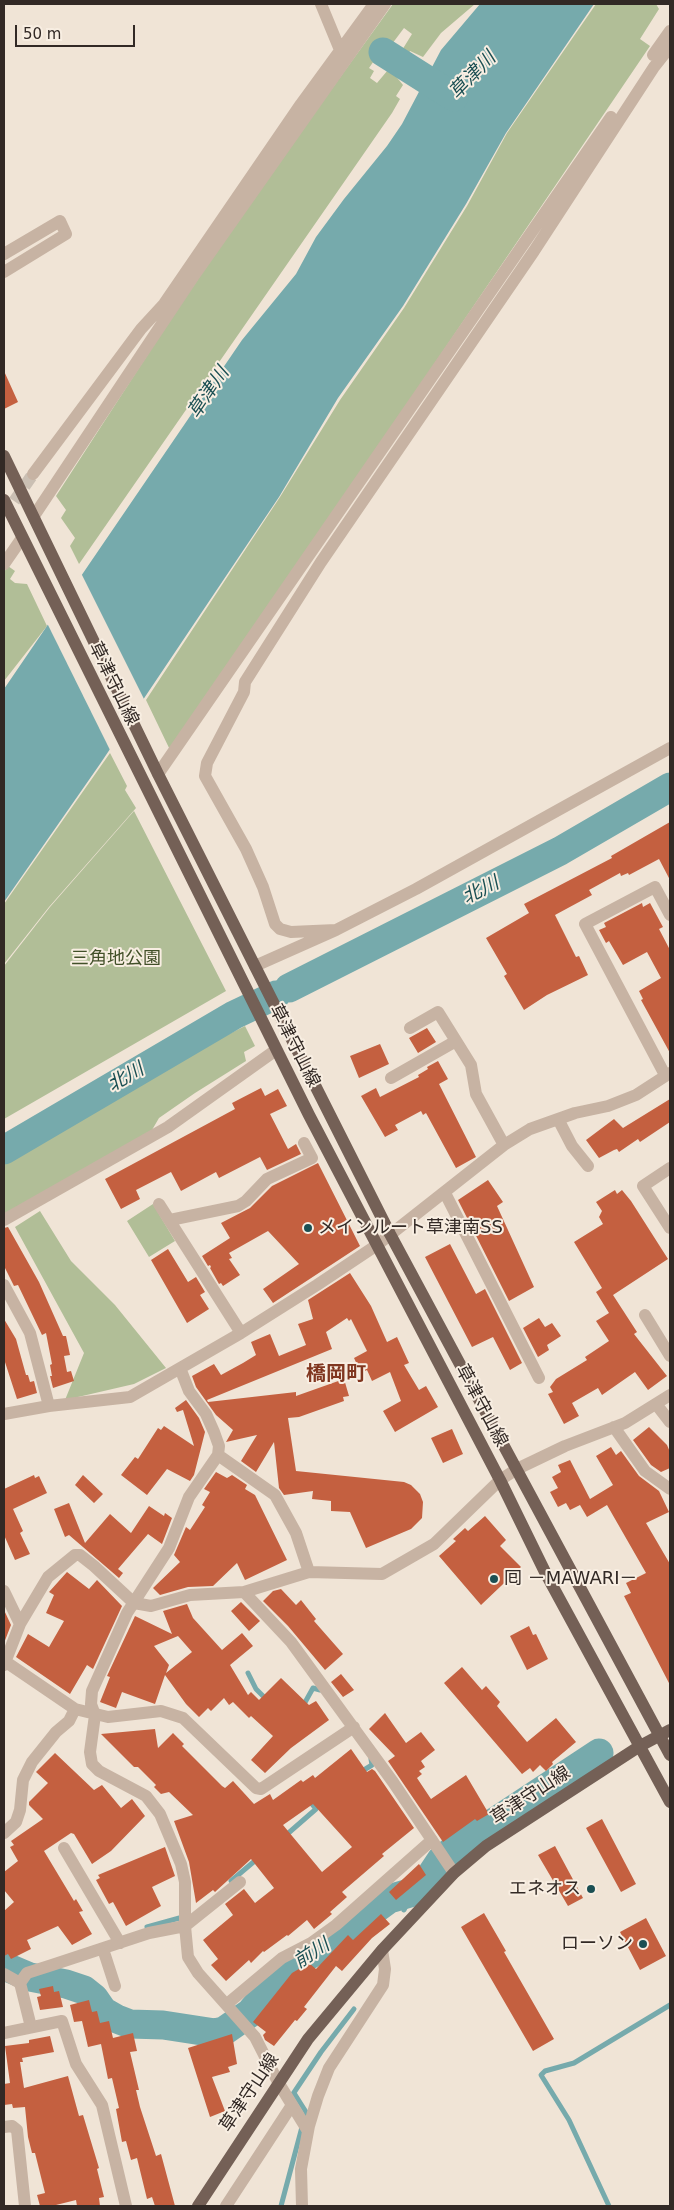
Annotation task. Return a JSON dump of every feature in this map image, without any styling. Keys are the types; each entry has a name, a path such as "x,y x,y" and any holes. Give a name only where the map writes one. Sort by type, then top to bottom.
{"main road":[{"name":"草津守山線","path":"4,456 148,749 158,774 390,1234 517,1469 665,1733 670,1755"},
{"name":"草津守山線","path":"4,500 14,546 33,562 279,1055 500,1480 546,1574 640,1746 486,1846 454,1873 382,1950 308,2039 198,2206"},
{"path":"665,1733 640,1746 670,1802"}],"street":[{"path":"321,4 340,50"},
{"path":"31,512 164,304 374,4"},
{"path":"31,512 384,4"},
{"path":"158,774 670,31"},
{"path":"336,930 291,932 280,930 271,916 263,887 246,849 205,776 207,764 244,692 245,682 273,637 408,432 534,251 654,67 670,47"},
{"path":"4,254 60,221 66,234 4,272"},
{"path":"33,474 141,328 164,304"},
{"path":"4,564 14,546"},
{"path":"259,628 273,637"},
{"path":"255,966 336,930 416,889 670,748"},
{"path":"4,1414 49,1406 130,1397 241,1333 377,1245 504,1145 530,1129 575,1113 608,1106 636,1095 668,1074 585,924 655,887 670,914"},
{"path":"410,1028 438,1012 470,1065 476,1094 504,1145"},
{"path":"391,1078 456,1041"},
{"path":"4,1220 168,1127 279,1055"},
{"path":"558,1119 572,1146 588,1166"},
{"path":"170,1220 196,1213 222,1211 238,1206 246,1201 267,1178 312,1158 304,1143"},
{"path":"670,1168 644,1186 670,1228"},
{"path":"445,1193 539,1378"},
{"path":"159,1204 241,1333"},
{"path":"4,1285 30,1333 49,1406"},
{"path":"645,1315 670,1356"},
{"path":"180,1368 189,1391 206,1414 214,1432 219,1446 218,1455 189,1497 169,1548 127,1613 92,1691 90,1704 95,1715 90,1752 92,1764 99,1771 146,1796 160,1814 181,1864 185,1882 185,1926 188,1957 198,1973 255,2037 278,2082 308,2131"},
{"path":"354,1727 261,1789 256,1788 183,1718 161,1711 108,1717 75,1709 5,1663 20,1624 48,1577 75,1555 80,1555 94,1566 134,1603 151,1606 190,1595 244,1592 309,1572 382,1574 434,1544 500,1480 517,1469 565,1446 614,1427 670,1395"},
{"path":"656,1404 670,1422"},
{"path":"614,1427 645,1471 670,1489"},
{"path":"218,1455 275,1495 296,1533 309,1572"},
{"path":"4,1591 20,1624"},
{"path":"244,1592 291,1642 354,1727 454,1873"},
{"path":"4,1833 16,1822 20,1810 23,1780 32,1762 56,1732 69,1721 75,1709"},
{"path":"227,2004 282,1958 311,1943 336,1925 432,1840"},
{"path":"64,1848 120,1943"},
{"path":"20,1983 28,1973 149,1933 185,1926 240,1882"},
{"path":"103,1949 115,1986"},
{"path":"302,2206 301,2169 308,2131 329,2068 383,1985 385,1969 382,1950"},
{"path":"4,1974 20,1983 31,2027"},
{"path":"4,2033 62,2021 76,2064 102,2105 126,2206"},
{"path":"226,2206 292,2105"},
{"path":"4,2127 12,2126 17,2130 25,2206"}],"green space":[{"path":"393,4 475,4 441,33 423,57 410,51 405,59 399,55 412,34 404,28 392,44 387,42 369,68 374,71 370,78 377,83 393,64 399,68 394,74 403,85 396,96 400,99 392,113 79,564 70,546 75,538 61,518 66,510 56,496 170,320 263,184"},
{"path":"596,4 656,4 659,9 640,39 650,46 171,752 146,700 280,497 340,400 404,308 467,206 507,133"},
{"path":"8,566 15,571 10,579 15,583 27,584 47,626 4,681 4,572"},
{"path":"110,753 127,786 125,790 136,808 49,907 4,964 4,904"},
{"name":"三角地公園","path":"134,811 226,991 4,1119 4,966 50,907"},
{"path":"245,1026 255,1046 244,1052 246,1061 159,1118 152,1130 4,1215 4,1159 191,1053"},
{"path":"153,1204 175,1241 149,1257 127,1221"},
{"path":"40,1211 71,1261 115,1305 166,1368 134,1384 65,1400 84,1353 15,1227"}],"water":[{"name":"草津川","path":"480,4 594,4 506,133 466,204 403,306 338,398 279,497 100,764 4,902 4,689 242,340 296,274 316,237 387,146 402,124 441,50"}],"pier":[{"path":"81,573 145,701 111,752 47,623"}],"building":[{"path":"4,371 18,402 4,409"},
{"path":"670,822 670,880 659,859 629,875 628,873 621,876 620,873 589,890 592,895 555,915 576,957 579,956 588,975 547,995 524,1010 504,976 507,974 486,938 529,913 524,904 612,858 611,856"},
{"path":"642,903 643,907 650,903 663,927 659,929 670,950 670,1053 641,1000 643,999 639,991 661,978 647,952 623,965 609,941 606,943 599,930 606,927 604,923"},
{"path":"427,1028 436,1042 418,1053 409,1038"},
{"path":"380,1044 389,1064 359,1078 350,1056"},
{"path":"438,1061 448,1079 439,1084 476,1157 456,1168 426,1113 423,1115 421,1111 395,1125 398,1130 385,1137 361,1096 376,1088 380,1097 419,1077 418,1075 428,1069 427,1067"},
{"path":"261,1088 265,1096 278,1089 287,1106 270,1114 288,1149 296,1144 301,1154 267,1170 260,1157 219,1178 216,1172 181,1191 171,1172 136,1190 140,1199 121,1209 105,1179 235,1109 232,1103"},
{"path":"670,1099 670,1122 640,1142 638,1139 619,1152 617,1149 599,1158 586,1140 614,1119 623,1128"},
{"name":"メインルート草津南SS","path":"318,1163 360,1246 273,1303 263,1289 299,1264 268,1231 229,1253 232,1258 229,1259 240,1275 223,1286 221,1283 219,1284 210,1265 208,1266 202,1256 230,1238 221,1223 250,1208 272,1186"},
{"path":"488,1180 503,1202 497,1206 534,1287 509,1301 458,1200"},
{"path":"615,1190 617,1194 622,1190 631,1201 668,1259 613,1295 637,1332 634,1334 667,1376 648,1390 635,1372 602,1395 598,1388 572,1403 579,1416 564,1424 548,1394 553,1392 550,1387 556,1379 587,1360 585,1357 609,1341 596,1321 609,1313 596,1292 602,1288 574,1242 603,1224 599,1217 602,1211 596,1202"},
{"path":"8,1227 39,1282 63,1336 66,1336 70,1355 64,1356 67,1372 71,1371 74,1381 53,1388 50,1376 52,1376 50,1365 52,1364 46,1333 42,1335 18,1285 14,1286 4,1266 4,1228"},
{"path":"450,1244 476,1294 485,1289 522,1363 510,1370 493,1337 472,1347 425,1257"},
{"path":"168,1249 188,1282 196,1277 205,1292 200,1295 209,1309 187,1323 151,1260"},
{"path":"350,1273 371,1306 387,1342 397,1337 409,1363 404,1365 419,1390 426,1386 438,1407 395,1432 383,1411 401,1401 390,1372 372,1381 367,1370 361,1373 354,1358 367,1351 351,1319 349,1321 347,1318 326,1332 332,1349 207,1400 208,1402 296,1392 296,1396 344,1379 349,1396 343,1397 344,1401 299,1417 288,1418 296,1471 404,1482 411,1485 420,1494 423,1502 422,1518 411,1529 366,1548 350,1512 331,1511 331,1501 312,1499 313,1491 284,1495 279,1488 274,1442 256,1472 241,1461 257,1435 226,1442 233,1430 216,1415 196,1387 192,1376 214,1364 221,1375 256,1355 251,1342 270,1334 279,1356 306,1345 298,1324 313,1319 308,1300"},
{"path":"539,1318 545,1327 552,1323 561,1336 547,1345 549,1350 538,1357 523,1328"},
{"path":"4,1319 16,1339 26,1375 28,1375 30,1382 34,1381 37,1393 17,1399 4,1359"},
{"path":"186,1400 199,1418 205,1432 194,1475 190,1481 167,1469 147,1495 121,1475 135,1457 138,1459 158,1428 161,1430 164,1426 194,1446 183,1410 177,1412 175,1408"},
{"path":"649,1427 667,1445 670,1452 670,1468 661,1472 651,1465 633,1440"},
{"path":"452,1429 463,1454 443,1463 431,1438"},
{"path":"611,1447 616,1455 621,1451 639,1476 659,1491 669,1512 646,1523 670,1564 670,1685 624,1596 631,1593 626,1583 646,1573 607,1505 587,1517 580,1505 570,1510 566,1503 558,1507 550,1492 558,1488 552,1477 561,1472 558,1465 570,1460 590,1499 613,1485 596,1456"},
{"path":"216,1472 227,1478 232,1475 247,1485 245,1489 255,1495 287,1560 245,1580 237,1563 213,1586 188,1587 160,1595 153,1588 180,1562 174,1555 186,1527 190,1530 205,1507 202,1505 210,1492 204,1489"},
{"path":"34,1475 35,1478 39,1476 47,1493 13,1509 23,1531 20,1533 30,1554 15,1560 4,1535 4,1489"},
{"path":"83,1475 103,1494 94,1503 75,1485"},
{"path":"69,1503 85,1543 110,1514 131,1533 149,1506 164,1516 165,1513 172,1518 162,1544 148,1534 118,1569 123,1573 119,1578 69,1535 65,1537 54,1509"},
{"path":"485,1516 506,1540 500,1546 521,1567 481,1605 439,1556 456,1541 453,1539 465,1528 468,1531"},
{"path":"67,1572 89,1589 97,1580 122,1606 93,1669 87,1665 70,1694 16,1657 28,1634 49,1647 64,1621 46,1613 54,1595 49,1592"},
{"path":"281,1589 296,1605 301,1600 316,1619 314,1621 343,1654 325,1670 288,1626 263,1601 273,1591"},
{"path":"241,1602 260,1621 249,1631 231,1611"},
{"path":"187,1604 193,1618 222,1650 242,1633 253,1646 230,1665 248,1695 251,1692 259,1700 281,1678 309,1705 316,1701 329,1720 291,1748 265,1773 251,1760 273,1736 251,1716 249,1718 233,1702 229,1705 224,1698 211,1711 208,1708 199,1717 186,1704 165,1675 155,1704 122,1692 116,1708 100,1702 110,1677 107,1676 135,1616 172,1634 163,1611","holes":["178,1636 192,1652 166,1673 169,1665 154,1646"]},
{"path":"4,1610 11,1625 4,1643"},
{"path":"529,1626 533,1635 536,1634 548,1659 527,1670 510,1636"},
{"path":"462,1667 482,1690 486,1686 500,1702 497,1706 527,1742 556,1718 576,1742 552,1762 553,1764 546,1771 540,1765 533,1772 530,1768 522,1774 444,1683"},
{"path":"341,1674 354,1690 343,1697 331,1682"},
{"path":"385,1713 406,1743 421,1732 435,1750 421,1761 425,1767 419,1771 422,1774 417,1778 431,1799 466,1775 489,1814 477,1821 475,1819 443,1842 388,1761 395,1756 369,1729"},
{"path":"155,1729 158,1748 173,1733 184,1744 182,1746 222,1786 225,1788 233,1781 254,1804 270,1794 273,1800 301,1780 303,1782 313,1775 315,1778 351,1749 367,1772 372,1769 375,1771 414,1828 382,1854 384,1856 342,1892 347,1897 330,1912 332,1914 314,1929 307,1920 288,1936 263,1951 251,1963 249,1960 226,1981 211,1965 218,1959 203,1940 233,1915 225,1904 244,1889 255,1903 274,1888 251,1859 215,1892 213,1890 196,1903 189,1862 174,1821 193,1815 169,1792 161,1794 154,1787 156,1785 138,1767 134,1767 101,1734","holes":["313,1804 352,1847 322,1872 283,1825"]},
{"path":"55,1753 94,1790 102,1785 121,1808 132,1799 145,1816 111,1851 92,1864 74,1834 71,1833 44,1851 74,1901 76,1899 83,1911 79,1912 92,1934 72,1945 58,1926 27,1940 31,1949 11,1959 8,1954 4,1956 4,1911 14,1902 4,1890 4,1872 18,1861 10,1847 14,1845 11,1841 43,1819 29,1805 29,1802 48,1783 36,1772"},
{"path":"602,1819 636,1884 621,1892 586,1828"},
{"path":"555,1846 583,1898 568,1906 538,1855"},
{"path":"165,1847 175,1876 152,1887 161,1906 126,1926 113,1902 109,1904 96,1880 100,1878 98,1875"},
{"path":"419,1864 426,1875 396,1900 389,1892"},
{"path":"484,1913 554,2039 533,2051 461,1927"},
{"path":"381,1914 390,1924 372,1938 342,1971 336,1966 304,2007 307,2009 297,2021 295,2020 274,2046 265,2040 263,2035 266,2032 253,2022 292,1973 309,1963 316,1969 348,1935 353,1940"},
{"name":"ローソン","path":"646,1918 666,1956 640,1970 620,1932"},
{"path":"53,1986 54,1992 59,1991 63,2007 40,2010 37,1997 41,1996 39,1989"},
{"path":"89,2000 92,2012 97,2011 100,2023 109,2021 113,2038 133,2033 137,2051 130,2052 139,2090 136,2090 140,2107 156,2156 161,2154 175,2206 155,2206 152,2197 147,2199 137,2158 131,2160 126,2141 122,2142 116,2109 119,2108 112,2078 108,2079 101,2044 88,2047 82,2021 74,2022 70,2005"},
{"path":"232,2034 237,2064 228,2067 230,2072 212,2077 225,2111 210,2117 188,2048"},
{"path":"50,2036 54,2052 22,2058 23,2062 20,2062 24,2088 68,2076 79,2116 83,2115 99,2168 97,2169 104,2197 99,2198 100,2206 77,2206 76,2200 52,2206 40,2206 37,2195 45,2193 35,2153 32,2153 28,2137 25,2107 13,2108 12,2104 4,2105 4,2084 10,2083 5,2046 29,2043 29,2040"}],"waterway":[{"name":"草津川","path":"383,52 454,97"},
{"name":"北川","path":"289,988 560,851 670,787"},
{"name":"北川","path":"4,1150 234,1015 276,995"},
{"path":"248,1673 256,1689 268,1701"},
{"path":"303,1706 313,1688 320,1690"},
{"name":"前川","path":"4,1966 30,1977 66,1984 84,1990 94,1998 103,2011 130,2024 163,2025 215,2033 224,2031 250,2013 284,1972 297,1962 325,1946 389,1899 413,1892 427,1881 441,1860 458,1846 599,1753"},
{"path":"359,1773 372,1765 371,1759"},
{"path":"285,1836 316,1809 311,1803 314,1801"},
{"path":"231,1881 257,1859"},
{"path":"404,1910 413,1892"},
{"path":"147,1927 183,1917"},
{"path":"609,2206 569,2120 541,2075 545,2071 574,2063 670,2005"},
{"path":"293,2094 321,2052 354,2009"},
{"path":"281,2206 306,2112 294,2093"}],"tunnel":[{"path":"4,516 33,474"}],"place":[{"name":"メインルート草津南SS","path":"308,1228"},
{"name":"囘 －MAWARI－","path":"494,1579"},
{"name":"エネオス","path":"591,1889"},
{"name":"ローソン","path":"643,1944"}],"district":[{"name":"橋岡町","path":"336,1375"}]}
